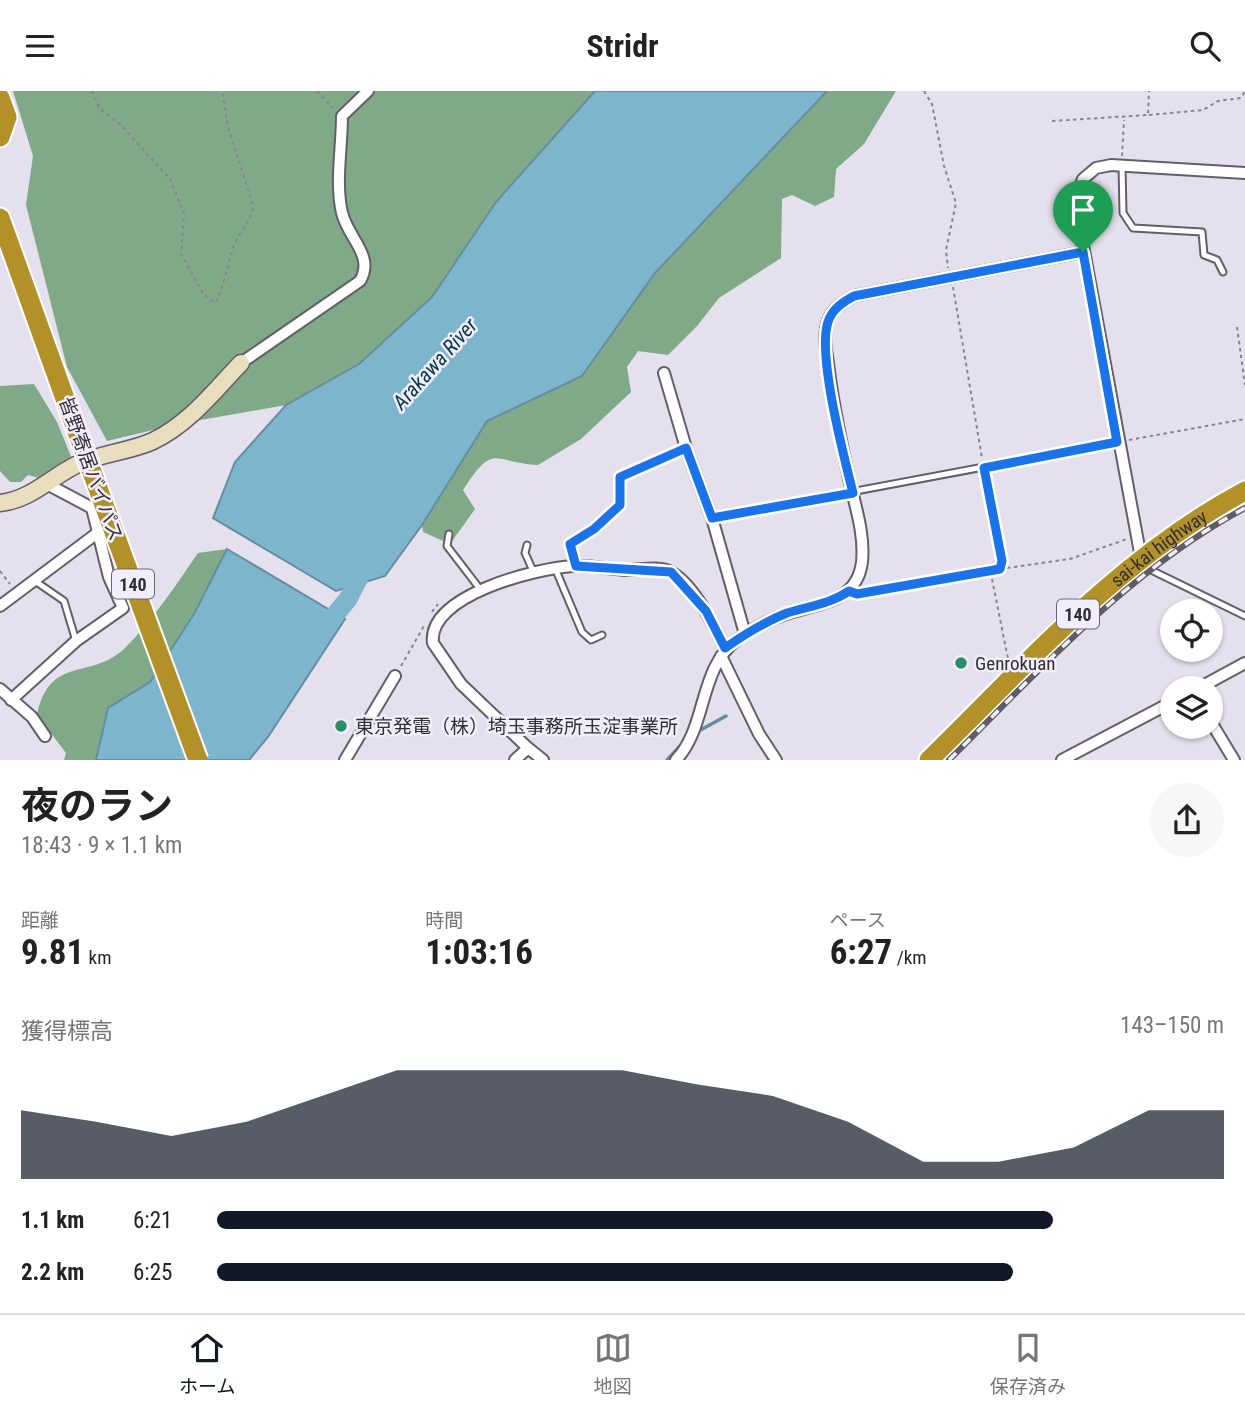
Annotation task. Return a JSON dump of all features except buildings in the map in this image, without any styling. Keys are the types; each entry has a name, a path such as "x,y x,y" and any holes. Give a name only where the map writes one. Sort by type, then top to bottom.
{"highway":[{"path":"0,98 7,117 0,137"},
{"name":"皆野寄居バイパス","path":"0,218 198,760"},
{"name":"sai-kai highway","path":"929,760 1120,573 1202,515 1245,491"}],"street":[{"path":"0,503 23,498 78,464 152,441 171,431 190,417 241,363 360,282 366,271 365,258 341,212 342,116 368,91"},
{"path":"1141,558 1083,252 1076,202 1079,187 1096,168 1122,165 1245,173"},
{"path":"676,760 691,741 706,687 723,652 745,634 788,613 836,600 849,591 861,566 863,541 829,376 825,336 828,320 836,308 854,296 1083,252"},
{"path":"664,373 686,448 712,518 745,634"},
{"path":"11,700 76,641 123,608 109,577 100,531 92,508 47,484"},
{"path":"0,606 100,531"},
{"path":"543,760 461,684 433,643 432,635 447,611 480,589 534,573 576,566 671,572 706,611 759,734 776,760"},
{"path":"1222,676 1244,664"},
{"path":"345,760 395,676"},
{"path":"0,689 32,717 46,736"},
{"path":"1062,760 1160,708"},
{"path":"1221,739 1234,760"},
{"path":"515,760 528,748"}],"lane":[{"path":"1122,165 1123,213 1133,228 1202,232 1204,255 1217,260 1223,272"},
{"path":"712,518 1117,442"},
{"path":"620,477 686,448"},
{"path":"449,534 447,546 480,589"},
{"path":"527,545 525,554 534,573"},
{"path":"1141,558 1149,569 1245,616"},
{"path":"555,568 582,632 591,640 602,635"},
{"path":"849,591 857,594 1000,569"},
{"path":"35,581 64,601 76,641"}],"path":[{"path":"92,91 100,109 120,124 170,179 184,214 181,254 204,295 215,303 232,260 232,251 252,215 253,205 228,127 222,91"},
{"path":"317,91 342,116"},
{"path":"924,91 932,104 944,166 956,204 946,250 1002,561 1000,569 1070,559 1136,535"},
{"path":"1148,115 1149,91"},
{"path":"1052,121 1124,119 1203,110 1218,101 1241,97 1245,91"},
{"path":"1122,165 1124,119"},
{"path":"1237,327 1245,385"},
{"path":"1117,442 1245,419"},
{"path":"576,566 570,544 594,529 620,505 620,477"},
{"path":"0,571 16,593"},
{"path":"990,571 1012,678"},
{"path":"430,615 437,603 447,611"},
{"path":"395,676 423,627"}],"green space":[{"path":"13,91 595,91 496,202 432,297 359,364 286,405 178,424 107,441 67,367 26,205 33,156"},
{"path":"827,91 896,91 864,144 836,169 834,197 815,206 792,195 782,199 781,258 719,298 697,326 668,355 638,351 627,367 631,392 581,439 538,465 496,458 482,465 463,490 475,509 450,544 423,532 422,525 487,421 582,376 655,273"},
{"path":"34,384 57,422 72,459 46,480 28,475 21,482 10,482 0,471 0,386"},
{"path":"227,549 194,614 150,682 108,708 96,760 64,760 66,753 37,715 43,696 51,683 73,671 112,658 125,648 155,614 198,553"}],"water":[{"path":"595,91 827,91 655,273 582,376 487,421 422,525 385,576 336,591 213,518 235,462 286,405 359,364 432,297 496,202"},
{"path":"227,549 345,619 268,737 249,760 96,760 108,708 150,682 194,614"}],"waterway":[{"name":"Arakawa River","path":"321,632 348,599 366,564"},
{"path":"697,732 726,716"},
{"path":"667,760 681,745"}],"railway":[{"path":"949,760 1052,657 1125,591 1203,533 1245,508"}],"place":[{"name":"Genrokuan","path":"961,663"},
{"name":"東京発電（株）埼玉事務所玉淀事業所","path":"341,726"}],"route":[{"path":"1083,252 1117,442 984,468 1002,561 1000,569 857,594 849,591 836,600 788,613 755,627 725,648 706,611 671,572 662,569 596,569 576,566 570,544 594,529 620,505 620,477 686,448 712,518 853,493 829,376 825,336 828,320 836,308 854,296 1083,252"}]}
